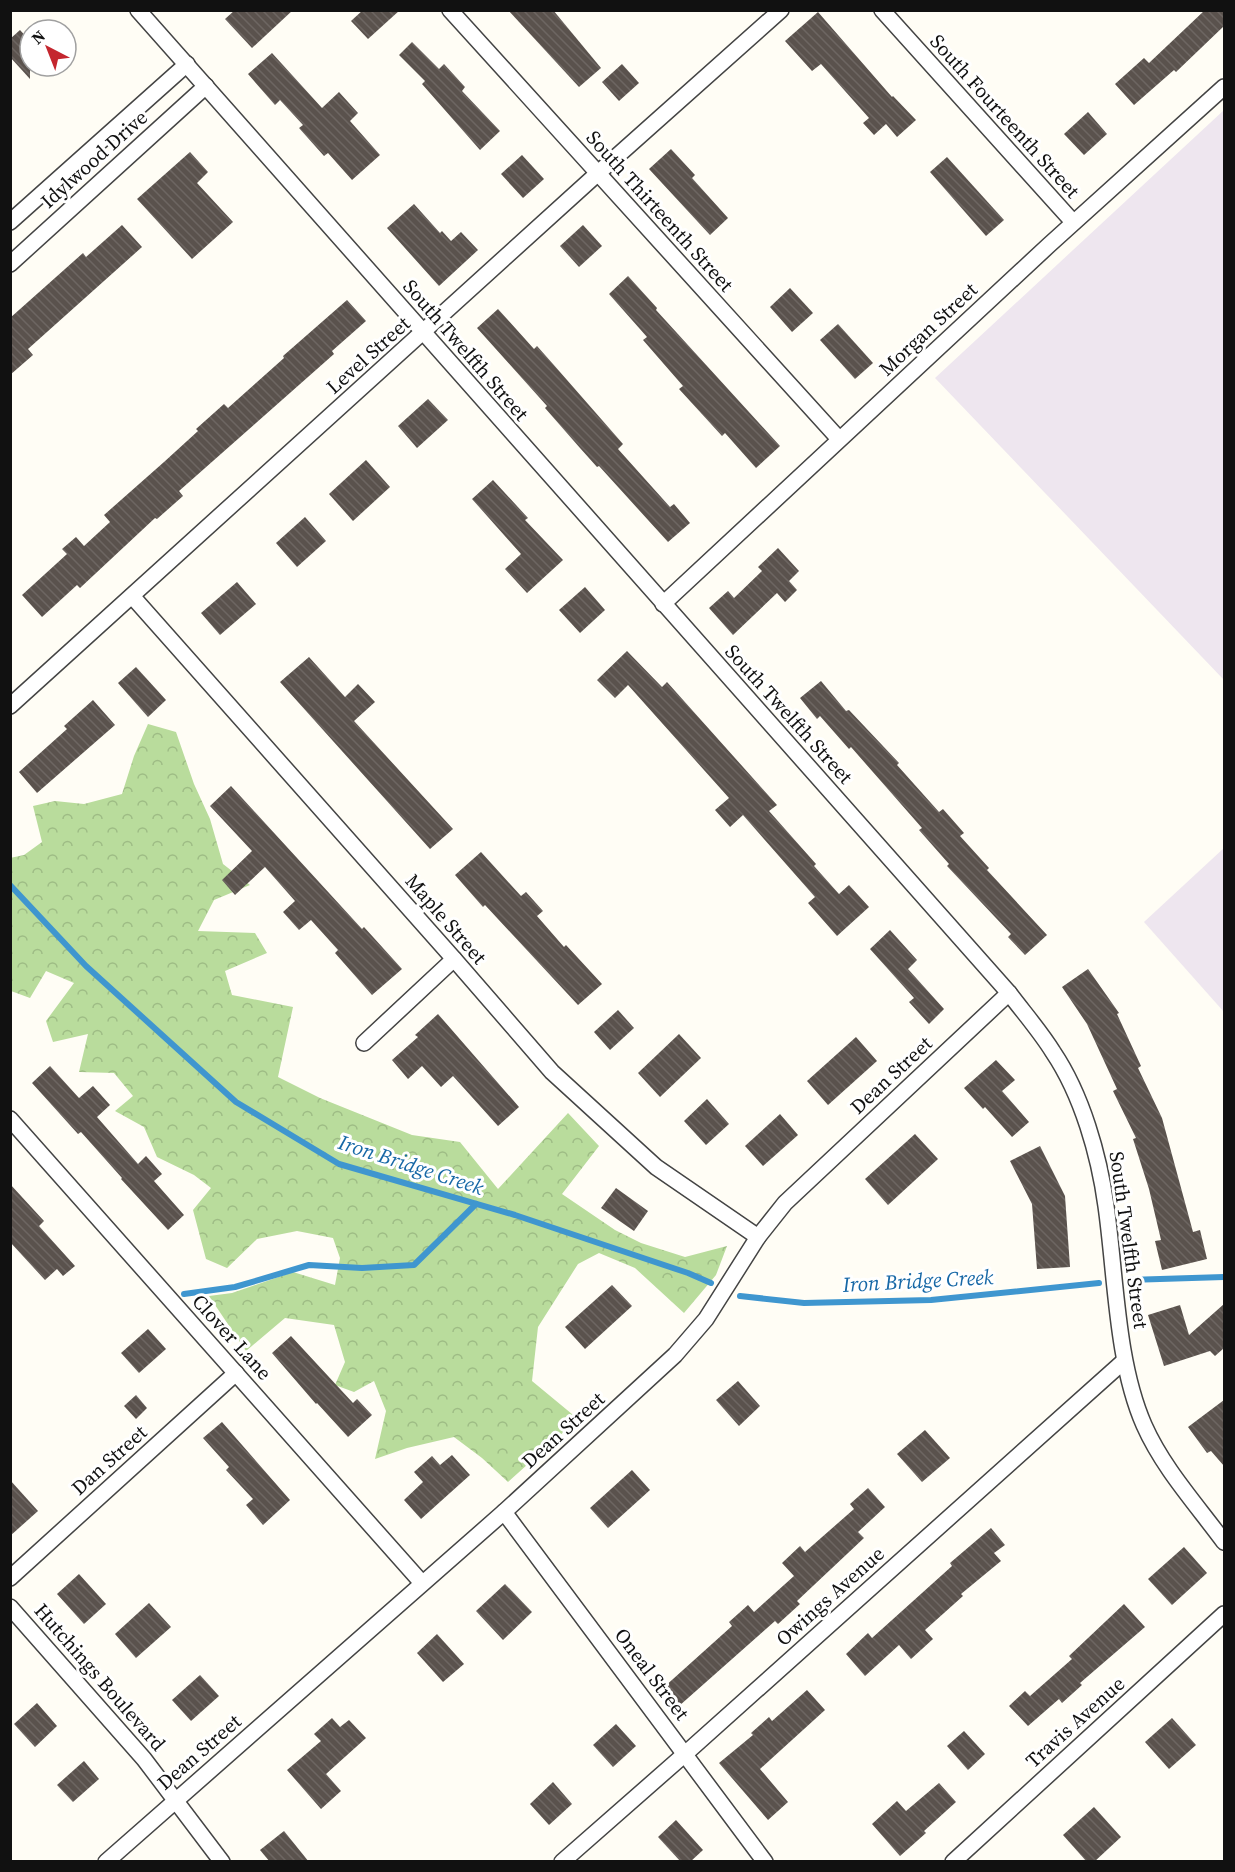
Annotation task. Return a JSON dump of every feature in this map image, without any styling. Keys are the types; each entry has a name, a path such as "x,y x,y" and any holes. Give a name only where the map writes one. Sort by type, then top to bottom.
{"street":[{"name":"South Twelfth Street","path":"138,10 1009,993 1054,1052 1088,1126 1096,1155 1106,1204 1124,1361 1144,1424 1162,1460 1224,1542"},
{"name":"South Thirteenth Street","path":"450,10 839,439"},
{"name":"Level Street","path":"10,706 781,10"},
{"name":"South Fourteenth Street","path":"882,10 1073,222"},
{"name":"Idylwood Drive","path":"10,222 187,64"},
{"name":"Idylwood Drive","path":"10,264 206,86"},
{"name":"Morgan Street","path":"663,604 1073,222 1224,87"},
{"name":"Maple Street","path":"132,596 552,1072 656,1167 758,1237"},
{"path":"364,1043 454,959"},
{"name":"Dean Street","path":"106,1862 504,1512 659,1371 694,1336 758,1237 797,1191 1009,993"},
{"name":"Clover Lane","path":"10,1119 422,1583"},
{"name":"Owings Avenue","path":"562,1862 1124,1361"},
{"name":"Dan Street","path":"10,1578 236,1373"},
{"name":"Oneal Street","path":"504,1512 765,1862"},
{"name":"Hutchings Boulevard","path":"10,1607 120,1731 177,1800 222,1862"},
{"name":"Travis Avenue","path":"953,1862 1224,1614"}],"shaded area":[{"path":"1224,110 1224,680 935,378"},
{"path":"1224,848 1224,1012 1144,922"}],"green space":[{"path":"148,724 176,732 194,784 210,819 223,864 250,885 214,900 198,931 255,933 267,953 225,971 232,995 293,1007 278,1077 320,1098 412,1135 460,1142 498,1189 568,1113 599,1146 562,1194 615,1230 641,1243 685,1257 727,1246 716,1275 684,1313 635,1268 599,1253 578,1264 538,1327 532,1381 578,1419 508,1482 454,1437 407,1448 375,1459 386,1411 374,1381 354,1392 335,1385 345,1362 334,1325 285,1318 246,1351 209,1296 232,1293 293,1272 335,1285 340,1258 333,1238 297,1231 257,1239 227,1268 206,1259 193,1210 211,1188 194,1175 157,1157 144,1127 115,1111 133,1096 114,1073 79,1072 88,1034 53,1042 46,1021 74,983 46,971 30,998 11,991 10,858 24,855 42,842 33,806 55,801 84,804 122,794 134,756"}],"building":[{"path":"235,10 293,10 252,48 225,19"},
{"path":"363,10 400,10 368,39 351,21"},
{"path":"508,10 553,10 601,68 579,87"},
{"path":"1205,10 1224,10 1224,26 1176,72 1174,70 1134,105 1115,84 1144,58 1149,63"},
{"path":"818,12 892,97 916,120 897,137 886,124 874,135 863,123 869,118 821,64 812,71 785,41"},
{"path":"18,32 18,66 10,57 10,39"},
{"path":"412,42 439,69 444,64 465,87 462,91 500,131 480,150 422,84 425,81 399,55"},
{"path":"272,53 322,108 339,92 358,113 350,121 380,155 352,180 328,153 324,156 299,128 303,125 280,100 275,105 248,74"},
{"path":"622,64 639,83 619,101 602,82"},
{"path":"1088,112 1107,134 1084,155 1064,134"},
{"path":"671,149 695,175 692,178 728,218 710,235 649,169"},
{"path":"190,152 208,172 197,183 233,222 192,259 137,199"},
{"path":"522,155 544,179 523,198 501,174"},
{"path":"947,157 1004,220 986,236 930,172"},
{"path":"414,204 440,233 442,231 451,241 461,232 478,250 439,286 387,228"},
{"path":"122,225 142,247 28,349 33,355 10,375 10,318 83,253 86,257"},
{"path":"583,225 602,246 579,267 560,246"},
{"path":"628,276 780,446 756,468 725,433 722,436 679,389 683,386 643,340 647,337 609,294"},
{"path":"790,288 813,313 792,332 770,307"},
{"path":"347,300 366,321 332,351 334,354 179,491 183,496 157,519 155,518 80,588 77,585 42,617 22,595 67,554 62,549 76,537 84,546 110,522 104,515 198,431 196,429 224,404 228,408"},
{"path":"498,309 534,349 537,346 623,444 618,449 670,507 674,504 690,523 668,542 580,448 545,408 547,406 477,328"},
{"path":"838,324 873,363 855,379 820,340"},
{"path":"428,399 448,420 417,448 398,426"},
{"path":"366,460 390,487 353,521 329,494"},
{"path":"493,480 528,518 525,520 563,560 527,593 505,569 521,554 472,499"},
{"path":"305,517 326,541 297,567 276,543"},
{"path":"778,548 799,571 789,581 797,590 785,602 777,593 733,635 709,608 728,591 734,598 762,571 758,567"},
{"path":"237,582 256,604 220,635 201,613"},
{"path":"585,587 605,610 580,633 559,610"},
{"path":"627,651 662,687 667,682 777,805 769,811 839,894 849,885 869,907 837,936 808,903 815,897 743,815 730,827 715,810 729,798 628,685 615,698 597,680"},
{"path":"309,657 345,697 358,684 375,702 354,721 453,829 430,849 280,682"},
{"path":"136,667 166,700 148,717 118,683"},
{"path":"821,681 846,711 849,710 899,763 897,765 939,812 943,809 964,833 960,836 989,868 987,870 1047,935 1025,955 1008,937 1011,934 947,866 949,864 919,830 922,828 851,747 849,749 820,716 817,719 800,698"},
{"path":"93,700 115,725 37,793 19,772 67,729 64,726"},
{"path":"231,786 362,929 364,927 402,969 372,995 335,953 338,950 311,920 299,930 283,912 295,901 265,867 235,895 222,880 252,851 210,806"},
{"path":"481,852 521,896 526,892 543,911 537,916 564,947 566,945 602,984 578,1005 455,875"},
{"path":"890,930 917,960 908,969 944,1009 929,1024 909,1002 914,998 870,949"},
{"path":"1088,969 1119,1013 1117,1014 1141,1066 1138,1068 1162,1118 1193,1232 1200,1230 1207,1259 1162,1270 1155,1241 1161,1240 1149,1189 1133,1139 1136,1138 1113,1091 1117,1089 1087,1024 1062,987"},
{"path":"618,1010 634,1028 610,1050 594,1032"},
{"path":"438,1014 519,1107 498,1126 453,1076 441,1087 422,1066 408,1079 392,1060 418,1037 415,1035"},
{"path":"679,1034 701,1058 660,1097 638,1073"},
{"path":"856,1037 877,1061 828,1105 807,1081"},
{"path":"996,1060 1015,1080 1002,1091 1029,1122 1012,1137 964,1088"},
{"path":"50,1066 79,1098 93,1086 110,1105 97,1117 138,1164 146,1156 162,1174 154,1181 184,1215 168,1230 81,1132 78,1134 32,1083"},
{"path":"707,1099 729,1124 706,1145 684,1121"},
{"path":"780,1114 798,1135 763,1166 745,1146"},
{"path":"915,1134 938,1159 888,1205 865,1179"},
{"path":"1040,1146 1065,1196 1070,1267 1037,1269 1032,1204 1010,1161"},
{"path":"10,1184 44,1221 39,1226 75,1266 63,1276 57,1269 45,1280 10,1242"},
{"path":"616,1188 648,1211 634,1231 601,1208"},
{"path":"612,1285 632,1306 585,1349 565,1327"},
{"path":"1224,1304 1224,1348 1215,1356 1210,1351 1164,1366 1148,1315 1180,1305 1189,1335"},
{"path":"148,1329 166,1349 139,1373 121,1353"},
{"path":"291,1336 353,1403 357,1399 372,1415 348,1437 272,1353"},
{"path":"738,1381 760,1406 739,1426 716,1400"},
{"path":"136,1395 147,1408 136,1419 124,1406"},
{"path":"1224,1400 1224,1466 1211,1451 1207,1453 1188,1427"},
{"path":"222,1422 290,1500 263,1525 246,1505 253,1499 226,1470 229,1467 203,1438"},
{"path":"925,1430 950,1458 922,1482 897,1454"},
{"path":"452,1455 470,1475 421,1519 404,1500 423,1482 414,1472 432,1456 440,1465"},
{"path":"632,1470 650,1490 608,1528 590,1508"},
{"path":"10,1480 38,1511 10,1536"},
{"path":"868,1488 885,1507 858,1532 864,1538 797,1601 800,1604 778,1624 775,1621 679,1706 663,1688 732,1626 729,1622 748,1605 754,1612 794,1576 782,1563 800,1546 805,1552 854,1509 850,1504"},
{"path":"991,1528 1005,1545 994,1553 1001,1561 961,1594 963,1596 925,1630 933,1639 911,1659 899,1645 865,1676 846,1654 868,1633 872,1638 952,1566 950,1563"},
{"path":"1184,1547 1207,1573 1172,1605 1148,1579"},
{"path":"79,1574 106,1604 84,1624 57,1594"},
{"path":"505,1584 532,1612 503,1640 476,1611"},
{"path":"149,1603 171,1627 136,1658 115,1634"},
{"path":"1124,1604 1145,1627 1080,1683 1082,1685 1062,1703 1059,1699 1028,1726 1009,1706 1025,1691 1030,1696 1072,1659 1069,1656"},
{"path":"437,1634 464,1664 443,1682 417,1653"},
{"path":"200,1675 219,1696 191,1721 172,1700"},
{"path":"807,1690 825,1710 760,1769 788,1802 768,1820 719,1763 753,1735 751,1733 769,1717 772,1721"},
{"path":"37,1703 57,1726 35,1747 14,1724"},
{"path":"332,1718 340,1727 349,1720 366,1738 326,1774 341,1791 321,1809 287,1770 321,1741 314,1734"},
{"path":"1172,1718 1196,1745 1169,1769 1145,1742"},
{"path":"616,1724 636,1746 613,1767 593,1745"},
{"path":"964,1731 985,1754 968,1770 947,1746"},
{"path":"84,1761 99,1779 73,1802 57,1785"},
{"path":"553,1782 572,1804 549,1825 530,1804"},
{"path":"939,1783 956,1802 900,1856 872,1824 897,1801 906,1811"},
{"path":"1094,1807 1121,1837 1094,1862 1087,1862 1063,1835"},
{"path":"676,1820 703,1850 690,1862 681,1862 658,1837"},
{"path":"284,1831 309,1862 270,1862 260,1850"}],"waterway":[{"name":"Iron Bridge Creek","path":"10,885 86,966 236,1102 339,1164 515,1215 688,1273 711,1283"},
{"path":"184,1294 235,1287 309,1265 362,1268 414,1265 476,1204"},
{"name":"Iron Bridge Creek","path":"1128,1280 1224,1277"},
{"name":"Iron Bridge Creek","path":"740,1296 804,1303 931,1300 1099,1283"}]}
